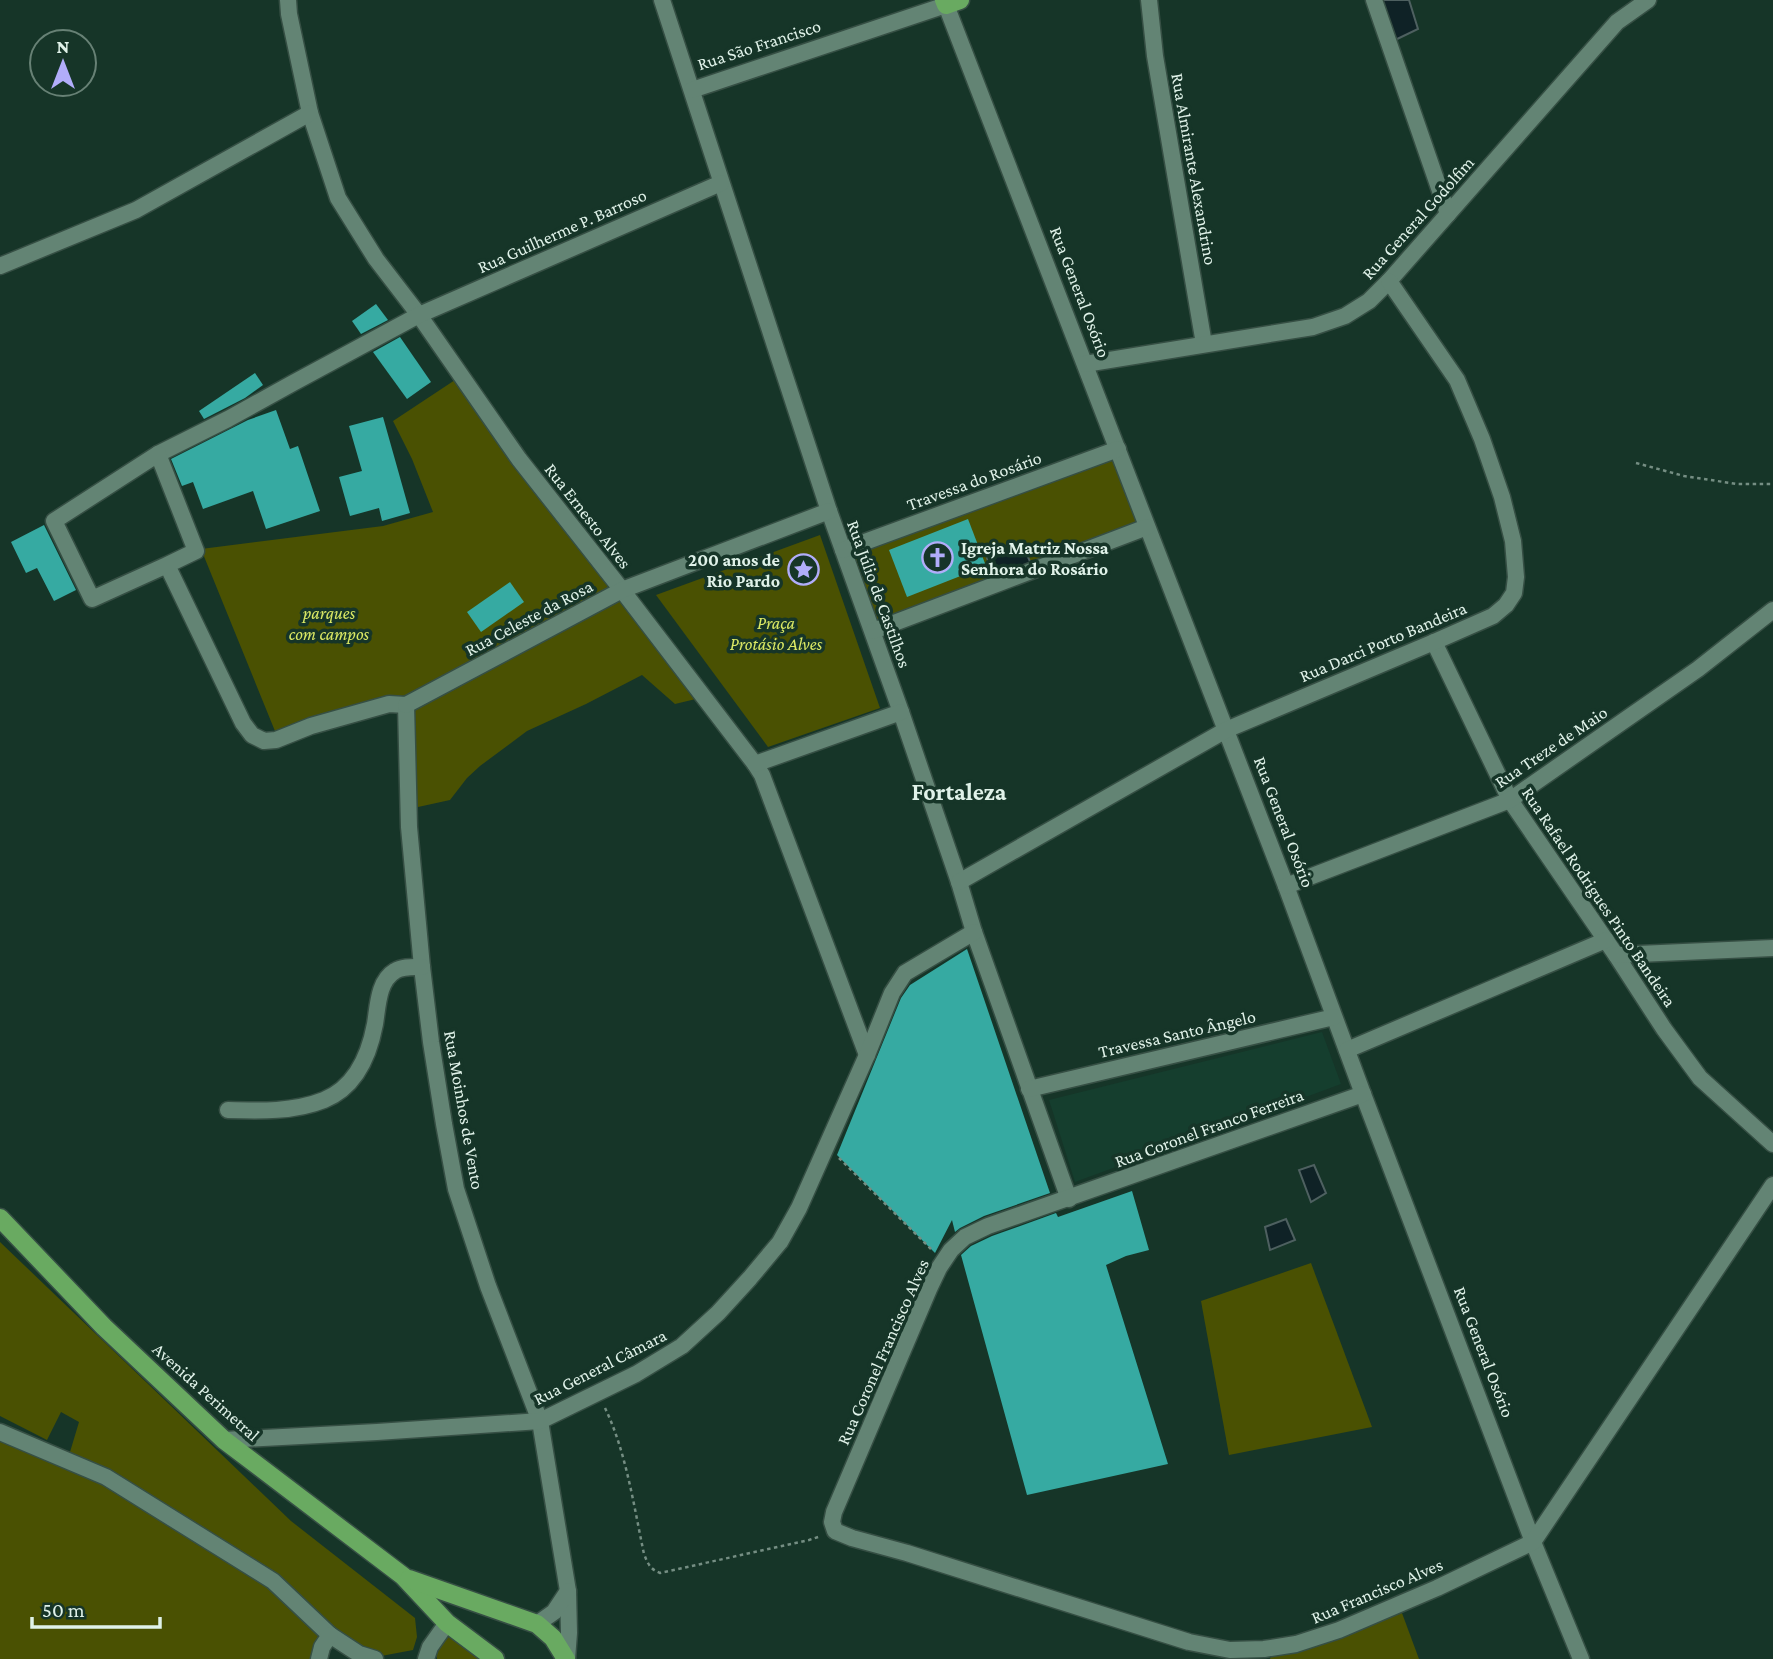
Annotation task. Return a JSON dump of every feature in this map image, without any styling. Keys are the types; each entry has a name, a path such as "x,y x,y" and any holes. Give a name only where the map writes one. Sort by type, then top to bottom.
{"main road":[{"name":"Avenida Perimetral","path":"0,1218 104,1327 224,1440 403,1576 447,1623 495,1659"},
{"name":"Avenida Perimetral","path":"403,1576 537,1624 553,1638 567,1659"},
{"path":"447,1623 453,1609 472,1601"}],"street":[{"name":"Rua Ernesto Alves","path":"288,0 310,113 338,198 376,258 519,459 762,775 867,1055"},
{"name":"Rua Júlio de Castilhos","path":"662,0 829,511 1069,1199"},
{"name":"Rua Almirante Alexandrino","path":"1149,0 1155,56 1204,344"},
{"path":"1374,0 1448,214"},
{"name":"Rua São Francisco","path":"692,90 950,2"},
{"name":"Rua General Osório","path":"950,2 1533,1542 1581,1659"},
{"name":"Rua General Godolfim","path":"1085,364 1313,327 1345,316 1369,301 1617,22 1640,2"},
{"path":"0,266 136,210 310,113"},
{"name":"Rua Guilherme P. Barroso","path":"167,565 92,598 54,521 158,454 229,419 419,315 721,183"},
{"name":"Rua Darci Porto Bandeira","path":"959,882 1226,730 1493,616 1506,605 1514,593 1516,577 1513,541 1502,497 1482,439 1457,380 1389,281"},
{"name":"Travessa do Rosário","path":"843,550 1118,449"},
{"path":"158,454 196,551 167,565 243,723 252,736 264,741 276,740 311,726 389,704 406,705"},
{"name":"Rua Celeste da Rosa","path":"406,705 622,590 829,511"},
{"path":"873,631 1147,527"},
{"name":"Rua Treze de Maio","path":"1286,886 1510,800 1698,668 1773,610"},
{"name":"Rua Rafael Rodrigues Pinto Bandeira","path":"1434,642 1510,800 1664,1029 1700,1078 1773,1144"},
{"name":"Rua Moinhos de Vento","path":"406,705 409,827 433,1055 456,1189 488,1286 540,1421 568,1591 567,1659"},
{"path":"755,764 901,712"},
{"name":"Rua General Câmara","path":"224,1440 540,1421 636,1374 682,1346 734,1296 780,1242 799,1208 827,1146 892,993 905,973 974,932"},
{"path":"1347,1050 1606,940"},
{"path":"1616,955 1773,948"},
{"path":"228,1110 276,1110 305,1106 325,1100 343,1089 367,1057 378,998 385,981 393,972 403,968 422,967"},
{"name":"Travessa Santo Ângelo","path":"1029,1089 1334,1017"},
{"name":"Rua Coronel Franco Ferreira","path":"1069,1199 1363,1094"},
{"path":"1533,1542 1773,1185"},
{"name":"Rua Coronel Francisco Alves","path":"835,1531 832,1522 834,1512 929,1289 951,1250 965,1237 988,1226 1069,1199"},
{"path":"0,1432 106,1477 273,1581 330,1635 359,1654 375,1659"},
{"name":"Rua Francisco Alves","path":"835,1531 1189,1642 1230,1650 1296,1644 1339,1630 1437,1588 1533,1542"},
{"path":"537,1624 554,1612 568,1591"},
{"path":"426,1659 430,1647 447,1623"},
{"path":"319,1659 322,1647 330,1635"}],"path":[{"path":"1636,463 1684,476 1737,484 1773,484"},
{"path":"827,1146 944,1261"},
{"path":"598,1393 613,1423 644,1554 653,1570 660,1573 809,1540 835,1531"}],"shaded area":[{"path":"1322,1032 1341,1084 1075,1182 1049,1100"}],"green space":[{"name":"parques com campos","path":"458,378 616,589 404,701 277,736 201,549 383,526 433,512 412,459 393,421"},
{"path":"1116,452 1146,527 873,629 844,551"},
{"name":"Praça Protásio Alves","path":"820,535 880,708 768,747 656,595"},
{"path":"621,592 700,698 675,704 642,675 527,731 480,766 450,800 409,809 407,706"},
{"path":"0,1242 291,1521 415,1618 417,1637 413,1650 376,1657 355,1648 132,1484 70,1452 79,1422 61,1412 47,1440 0,1416"},
{"path":"1311,1263 1372,1427 1229,1455 1201,1301"},
{"path":"0,1436 103,1480 269,1584 325,1636 326,1659 0,1659"},
{"path":"1399,1605 1419,1659 1270,1659 1272,1653"},
{"path":"446,1631 483,1659 437,1659 437,1649"}],"water":[{"path":"1379,0 1409,0 1418,29 1393,41"},
{"path":"1023,546 1033,568 997,581 987,558"},
{"path":"1314,1165 1326,1193 1311,1202 1299,1170"},
{"path":"1286,1219 1295,1240 1270,1250 1265,1227"}],"building":[{"path":"376,304 388,320 361,334 352,321"},
{"path":"400,337 431,382 407,399 373,352"},
{"path":"255,373 263,385 245,398 204,419 199,411"},
{"path":"276,410 290,449 298,446 320,511 266,529 253,491 203,509 193,482 182,486 171,459 248,420"},
{"path":"383,417 410,513 382,521 379,508 350,516 339,477 362,471 349,426"},
{"name":"Igreja Matriz Nossa Senhora do Rosário","path":"968,519 986,566 907,597 889,550"},
{"path":"44,525 76,590 54,601 37,568 26,573 11,542"},
{"path":"510,582 524,602 481,632 467,612"},
{"path":"967,949 1050,1193 984,1216 955,1232 952,1220 935,1253 837,1155 901,998 910,985"},
{"path":"1132,1191 1149,1250 1106,1265 1168,1464 1027,1495 961,1255 971,1246 992,1236 1056,1213 1058,1217"}],"place":[{"name":"Igreja Matriz Nossa Senhora do Rosário","path":"938,558"},
{"name":"200 anos de Rio Pardo","path":"803,570"}],"district":[{"name":"Fortaleza","path":"959,792"}]}
